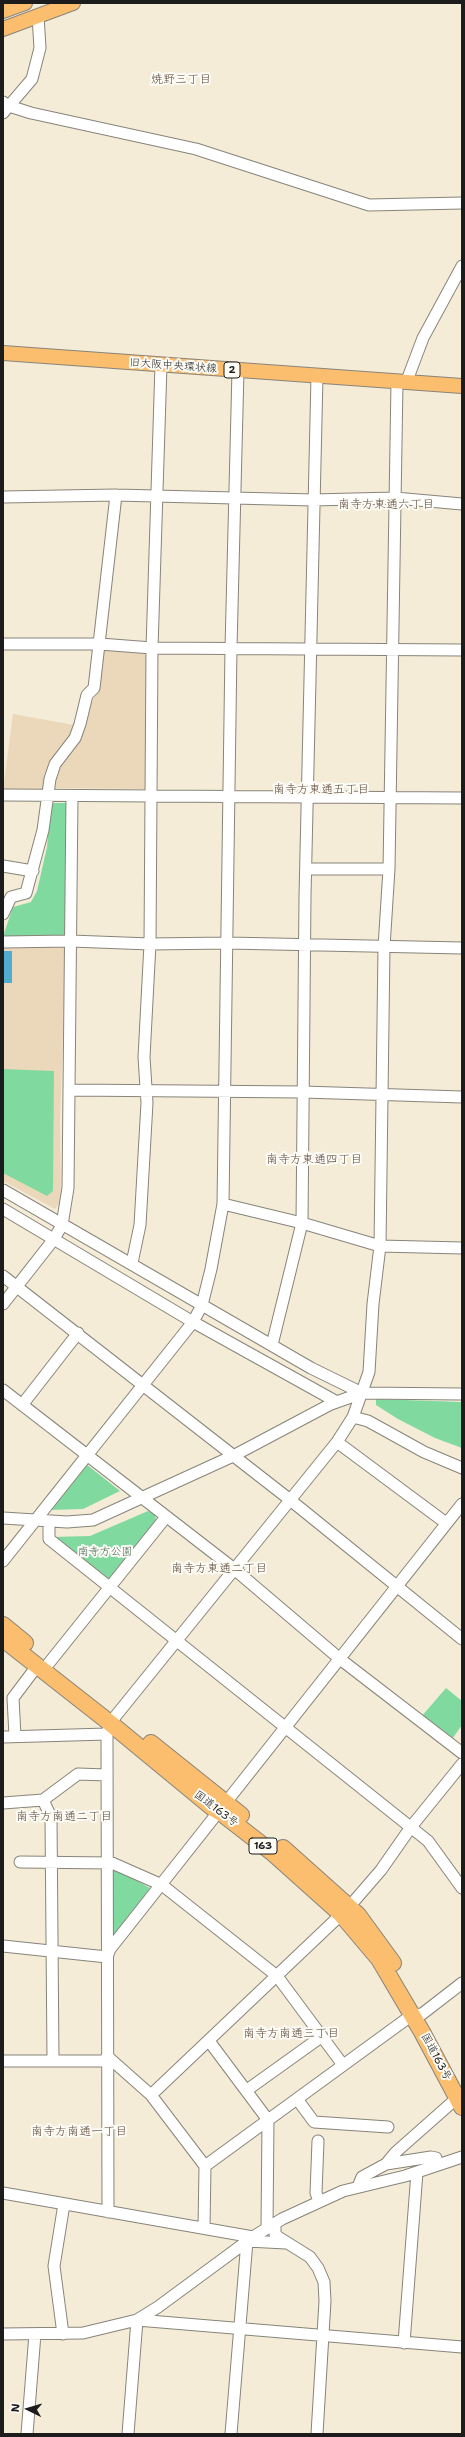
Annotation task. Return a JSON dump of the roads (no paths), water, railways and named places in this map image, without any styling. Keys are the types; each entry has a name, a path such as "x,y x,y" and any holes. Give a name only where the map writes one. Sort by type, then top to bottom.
{"highway":[{"name":"国道163号","path":"3,1625 43,1664 111,1724 301,1863 387,1952 417,2014 427,2018 460,2096"},
{"name":"国道163号","path":"3,1639 43,1664"}],"main road":[{"path":"3,11 25,3"},
{"path":"3,29 73,3"},
{"name":"旧大阪中央環状線","path":"3,353 462,386"}],"street":[{"path":"5,107 32,79 40,48 38,16"},
{"path":"5,107 196,149 369,205 462,203"},
{"path":"108,2212 107,1775 111,1724 233,1568 337,1442 353,1417 368,1372 373,1304 380,1246 384,947 389,869 395,498 402,382 423,338 462,266"},
{"path":"132,1263 140,1225 147,1091 144,1057 150,944 152,648 161,365"},
{"path":"3,1560 193,1322 202,1305 223,1204 228,943 231,648 236,498 238,370"},
{"path":"272,1345 302,1223 306,869 316,376"},
{"path":"3,914 11,897 26,893 43,830 48,796 55,766 75,738 80,724 86,695 94,688 116,495"},
{"path":"3,497 116,495 313,500 395,498 462,504"},
{"path":"3,644 100,644 152,648 462,650"},
{"path":"3,795 462,798"},
{"path":"3,1304 54,1239 62,1225 68,1188 72,796"},
{"path":"3,866 33,871"},
{"path":"306,869 389,869"},
{"path":"3,942 71,941 150,944 228,943 305,946 462,948"},
{"path":"70,1090 303,1092 462,1097"},
{"path":"3,1190 343,1385 362,1392 462,1394"},
{"path":"223,1204 302,1223 380,1246 462,1248"},
{"path":"3,1210 193,1322 337,1402"},
{"path":"3,1276 289,1499 462,1639"},
{"path":"22,1405 78,1333"},
{"path":"3,1390 233,1568 340,1659 462,1754"},
{"path":"3,1518 49,1521 93,1520 233,1456 337,1402 362,1392"},
{"path":"353,1417 368,1421 424,1452 462,1468"},
{"path":"337,1442 446,1523"},
{"path":"107,1957 110,1949 224,1808 462,1504"},
{"path":"16,1736 13,1698 166,1517"},
{"path":"49,1521 49,1539 285,1729 428,1841 462,1888"},
{"path":"3,1737 111,1724"},
{"path":"151,2095 345,1910 381,1870 411,1827 462,1764"},
{"path":"3,1803 43,1800 78,1774 107,1775"},
{"path":"43,1800 52,1817 53,2060"},
{"path":"20,1862 112,1863 162,1885 277,1976 343,2065"},
{"path":"3,1946 53,1950 107,1957"},
{"path":"205,2166 343,2065 462,1983"},
{"path":"247,2090 321,2037"},
{"path":"209,2041 268,2120 271,2226 275,2234 286,2243 304,2252 321,2274 325,2295 317,2434"},
{"path":"3,2061 107,2058 151,2095 205,2166 204,2228"},
{"path":"386,2164 396,2152 460,2096"},
{"path":"297,2099 314,2122 388,2127"},
{"path":"318,2141 316,2193 319,2201"},
{"path":"358,2187 362,2177 386,2164 431,2157 436,2158 438,2165"},
{"path":"3,2334 63,2334 89,2332 137,2320 153,2311 250,2239 271,2226 319,2201 358,2187 417,2172 462,2157"},
{"path":"404,2343 417,2172"},
{"path":"3,2193 204,2228 250,2239 286,2243"},
{"path":"63,2334 54,2266 64,2204"},
{"path":"231,2434 240,2329 250,2239"},
{"path":"137,2320 462,2347"},
{"path":"128,2434 137,2320"},
{"path":"27,2434 35,2334"}],"water":[{"path":"3,951 12,951 12,983 3,983"}],"district":[{"name":"焼野三丁目","path":"181,80"},
{"name":"南寺方東通六丁目","path":"386,505"},
{"name":"南寺方東通五丁目","path":"321,790"},
{"name":"南寺方東通四丁目","path":"314,1160"},
{"name":"南寺方東通二丁目","path":"219,1569"},
{"name":"南寺方南通二丁目","path":"64,1817"},
{"name":"南寺方南通三丁目","path":"291,2034"},
{"name":"南寺方南通一丁目","path":"79,2132"}],"park label":[{"name":"南寺方公園","path":"105,1552"}]}
